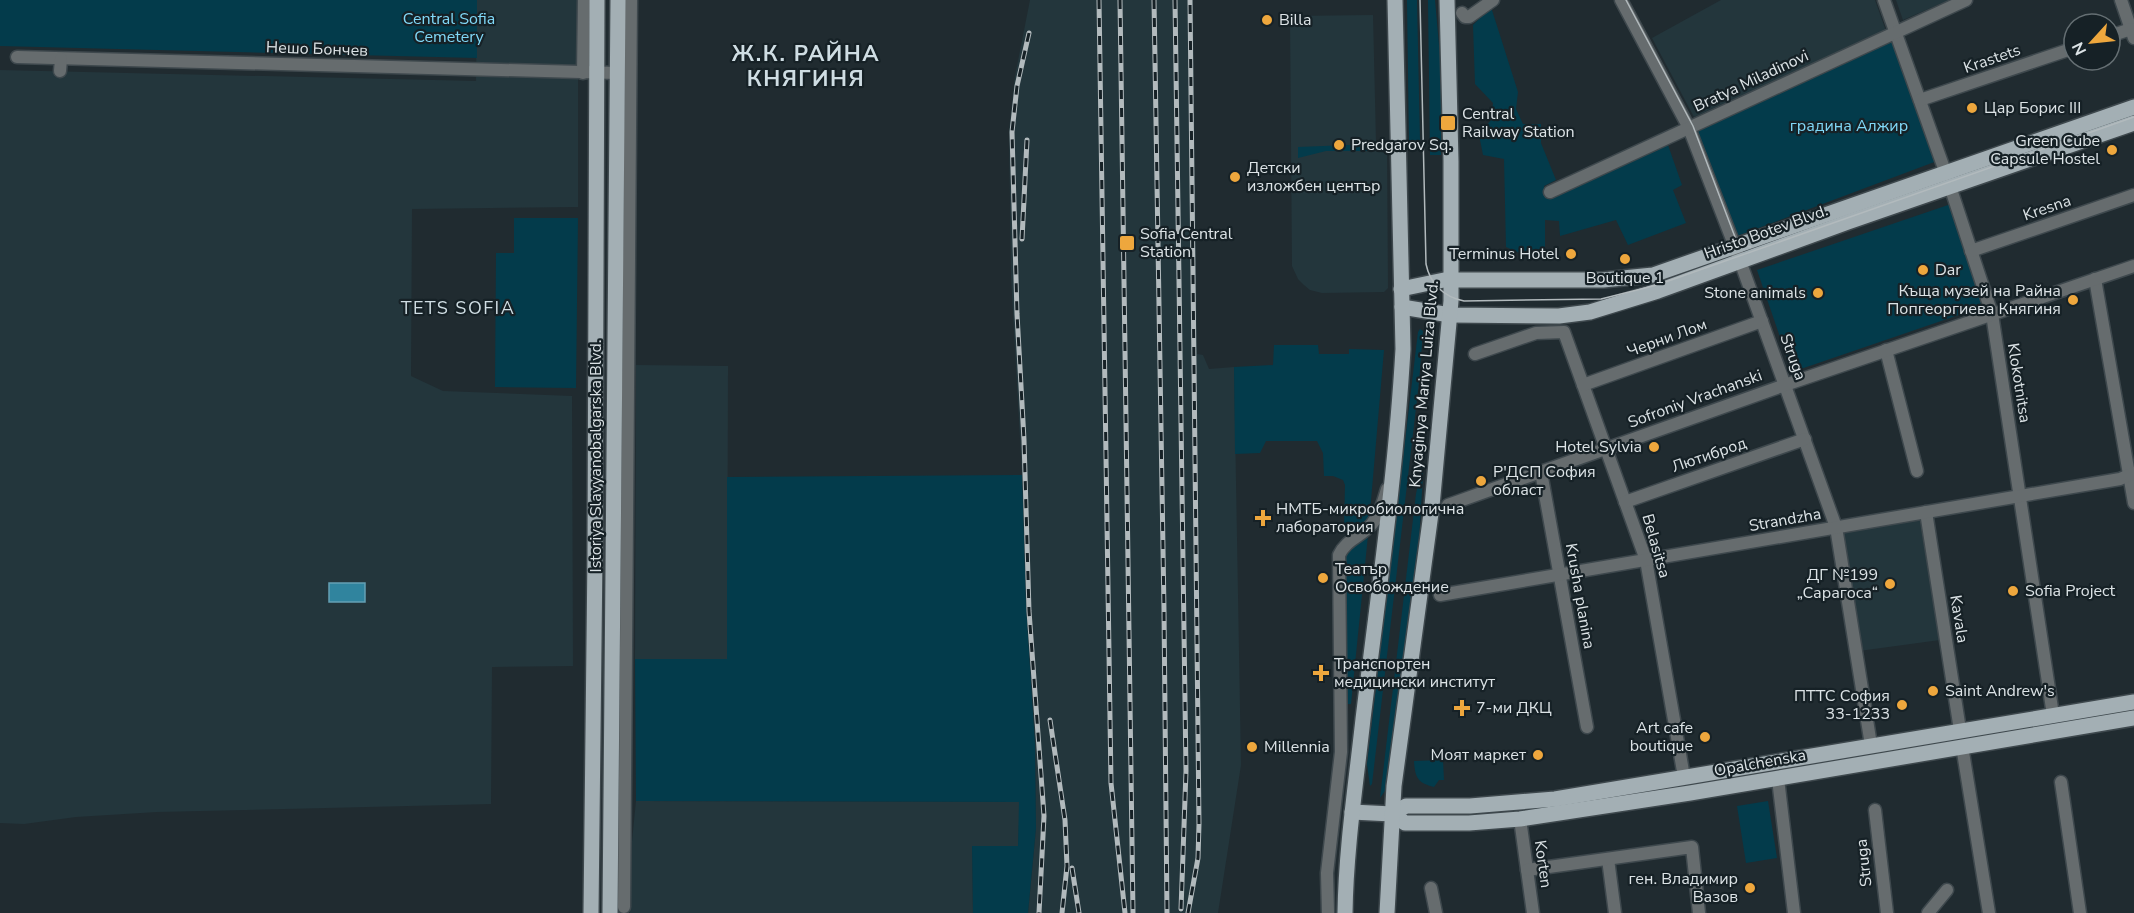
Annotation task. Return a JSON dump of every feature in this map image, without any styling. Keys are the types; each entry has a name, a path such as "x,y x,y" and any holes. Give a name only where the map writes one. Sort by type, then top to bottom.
{"main road":[{"name":"Istoriya Slavyanobalgarska Blvd.","path":"591,913 595,562 589,73 597,0"},
{"name":"Istoriya Slavyanobalgarska Blvd.","path":"610,913 618,0"},
{"name":"Knyaginya Mariya Luiza Blvd.","path":"1346,913 1352,812 1393,471 1403,349 1395,0"},
{"name":"Knyaginya Mariya Luiza Blvd.","path":"1387,913 1397,756 1432,506 1450,315 1451,138 1446,0"},
{"name":"Hristo Botev Blvd.","path":"1401,289 1451,280 1628,279 1674,270 1738,254 1948,180 2134,107"},
{"name":"Hristo Botev Blvd.","path":"1948,180 2134,123"},
{"name":"Hristo Botev Blvd.","path":"1401,307 1450,315 1558,316 1590,312 1658,291 1738,254"},
{"name":"Opalchenska","path":"1392,814 1406,806 1470,806 1555,799 2134,702"},
{"name":"Opalchenska","path":"1352,812 1392,814 1405,823 1469,823 1520,819 1778,779 2134,718"}],"street":[{"name":"Istoriya Slavyanobalgarska Blvd.","path":"584,0 589,73"},
{"name":"Istoriya Slavyanobalgarska Blvd.","path":"624,908 631,0"},
{"path":"1462,13 1469,17 1493,0"},
{"name":"Struga","path":"1621,0 1691,127 1836,527 1871,745"},
{"name":"Klokotnitsa","path":"1884,0 1948,180 1992,314 2053,715"},
{"name":"Bratya Miladinovi","path":"1550,192 1966,0"},
{"path":"2121,0 2132,34"},
{"name":"Krastets","path":"1920,100 2062,52"},
{"name":"Нешо Бончев","path":"17,57 61,65 617,73"},
{"name":"Kresna","path":"1971,251 2134,195"},
{"name":"Sofroniy Vrachanski","path":"1448,505 1785,385 2134,266"},
{"path":"2095,279 2132,474 2134,503"},
{"name":"Черни Лом","path":"1583,385 1762,321"},
{"name":"Belasitsa","path":"1474,354 1536,333 1564,332 1646,560 1684,777"},
{"path":"1886,350 1917,471"},
{"name":"Лютиброд","path":"1625,502 1805,439"},
{"name":"Knyaginya Mariya Luiza Blvd.","path":"1328,913 1328,873 1341,752 1339,555 1350,540 1373,523 1379,513 1393,471"},
{"name":"Krusha planina","path":"1541,472 1587,727"},
{"name":"Strandzha","path":"1440,595 2120,479 2132,474"},
{"name":"Kavala","path":"1926,512 1960,730"},
{"path":"1962,746 1989,913"},
{"path":"1778,779 1794,913"},
{"path":"2061,782 2080,913"},
{"name":"Struga","path":"1875,810 1887,913"},
{"name":"Korten","path":"1520,819 1533,913"},
{"path":"1527,870 1692,847 1700,913"},
{"path":"1608,859 1615,913"},
{"path":"1431,888 1436,913"},
{"path":"1928,913 1947,890"}],"shaded area":[{"path":"477,0 578,0 578,207 412,209 411,376 443,391 572,396 573,666 492,667 491,804 157,812 76,817 24,824 0,823 0,70 476,81"},
{"path":"1030,0 1193,0 1197,354 1203,355 1209,369 1234,367 1241,765 1218,913 1028,913 1036,828 1035,744 1026,606 1022,475 1011,277 1009,130 1015,76"},
{"path":"1721,0 1875,0 1886,31 1694,117 1652,38"},
{"path":"1896,0 1949,0 1903,20"},
{"name":"Predgarov Sq.","path":"1373,15 1376,142 1387,142 1388,288 1384,292 1322,293 1310,290 1304,285 1298,279 1292,266 1290,16"},
{"path":"636,365 728,366 727,659 635,659"},
{"name":"ДГ №199 „Сарагоса“","path":"1919,516 1940,640 1859,651 1841,529"},
{"path":"329,583 365,583 365,602 329,602"},
{"path":"636,801 1020,802 1018,847 972,847 973,913 630,913 630,861"}],"green space":[{"name":"Central Sofia Cemetery","path":"0,0 477,0 477,58 0,46"},
{"path":"1407,0 1417,0 1420,142 1409,143"},
{"path":"1428,0 1435,0 1441,68 1441,155 1430,155"},
{"path":"1491,7 1518,92 1516,109 1523,124 1541,124 1541,143 1556,180 1544,186 1547,199 1668,145 1682,185 1673,190 1686,223 1628,245 1616,220 1560,236 1559,221 1545,220 1545,258 1526,256 1506,247 1504,159 1483,155 1480,140 1482,131 1491,120 1493,103 1475,84 1473,25"},
{"name":"градина Алжир","path":"1892,37 1937,161 1737,236 1696,127"},
{"path":"1375,144 1377,148 1373,151 1326,151 1298,158 1298,147"},
{"path":"1951,204 1985,306 1792,372 1757,270"},
{"path":"514,218 578,218 576,388 495,387 496,253 514,253"},
{"path":"1420,329 1423,331 1419,382 1370,786 1367,764"},
{"path":"1274,345 1318,345 1319,354 1349,354 1349,349 1384,350 1370,512 1366,520 1360,524 1344,527 1345,485 1343,480 1333,476 1324,476 1323,453 1317,441 1266,441 1260,453 1235,454 1234,367 1273,365"},
{"path":"1422,464 1419,540 1387,788 1380,798 1416,494"},
{"path":"1022,475 1026,606 1035,744 1036,828 1028,913 973,913 972,846 1018,846 1019,802 636,801 635,659 727,659 727,477"},
{"path":"1368,535 1351,704 1348,704 1342,559 1345,551"},
{"path":"1443,760 1444,780 1439,780 1434,787 1418,779 1414,761"},
{"path":"1768,801 1777,858 1746,863 1737,806"}],"tram line":[{"path":"1420,0 1426,264 1431,278 1444,293 1464,301 1601,299 1657,285 2134,117"},
{"path":"1626,0 1693,126 1735,237 1742,245 1751,247"}],"railway":[{"path":"1099,0 1111,783 1125,913"},
{"path":"1120,0 1133,913"},
{"path":"1154,0 1167,913"},
{"path":"1175,0 1186,771 1181,909"},
{"path":"1188,913 1198,858 1199,824 1190,0"},
{"path":"1029,33 1017,86 1012,132 1029,611 1044,816 1039,913"},
{"path":"1022,239 1027,140"},
{"path":"1050,720 1065,820 1067,866 1062,913"},
{"path":"1072,868 1079,913"}],"place":[{"name":"Billa","path":"1267,20"},
{"name":"Цар Борис III","path":"1972,108"},
{"name":"Central Railway Station","path":"1448,123"},
{"name":"Predgarov Sq.","path":"1339,145"},
{"name":"Green Cube Capsule Hostel","path":"2112,150"},
{"name":"Детски изложбен център","path":"1235,177"},
{"name":"Sofia Central Station","path":"1127,243"},
{"name":"Terminus Hotel","path":"1571,254"},
{"name":"Boutique 1","path":"1625,259"},
{"name":"Dar","path":"1923,270"},
{"name":"Stone animals","path":"1818,293"},
{"name":"Къща музей на Райна Попгеоргиева Княгиня","path":"2073,300"},
{"name":"Hotel Sylvia","path":"1654,447"},
{"name":"Р'ДСП София област","path":"1481,481"},
{"name":"НМТБ-микробиологична лаборатория","path":"1263,518"},
{"name":"Театър Освобождение","path":"1323,578"},
{"name":"ДГ №199 „Сарагоса“","path":"1890,584"},
{"name":"Sofia Project","path":"2013,591"},
{"name":"Транспортен медицински институт","path":"1321,673"},
{"name":"Saint Andrew's","path":"1933,691"},
{"name":"ПТТС София 33-1233","path":"1902,705"},
{"name":"7-ми ДКЦ","path":"1462,708"},
{"name":"Art cafe boutique","path":"1705,737"},
{"name":"Millennia","path":"1252,747"},
{"name":"Моят маркет","path":"1538,755"},
{"name":"ген. Владимир Вазов","path":"1750,888"}],"district":[{"name":"Ж.К. РАЙНА КНЯГИНЯ","path":"806,66"},
{"name":"TETS SOFIA","path":"458,308"}]}
